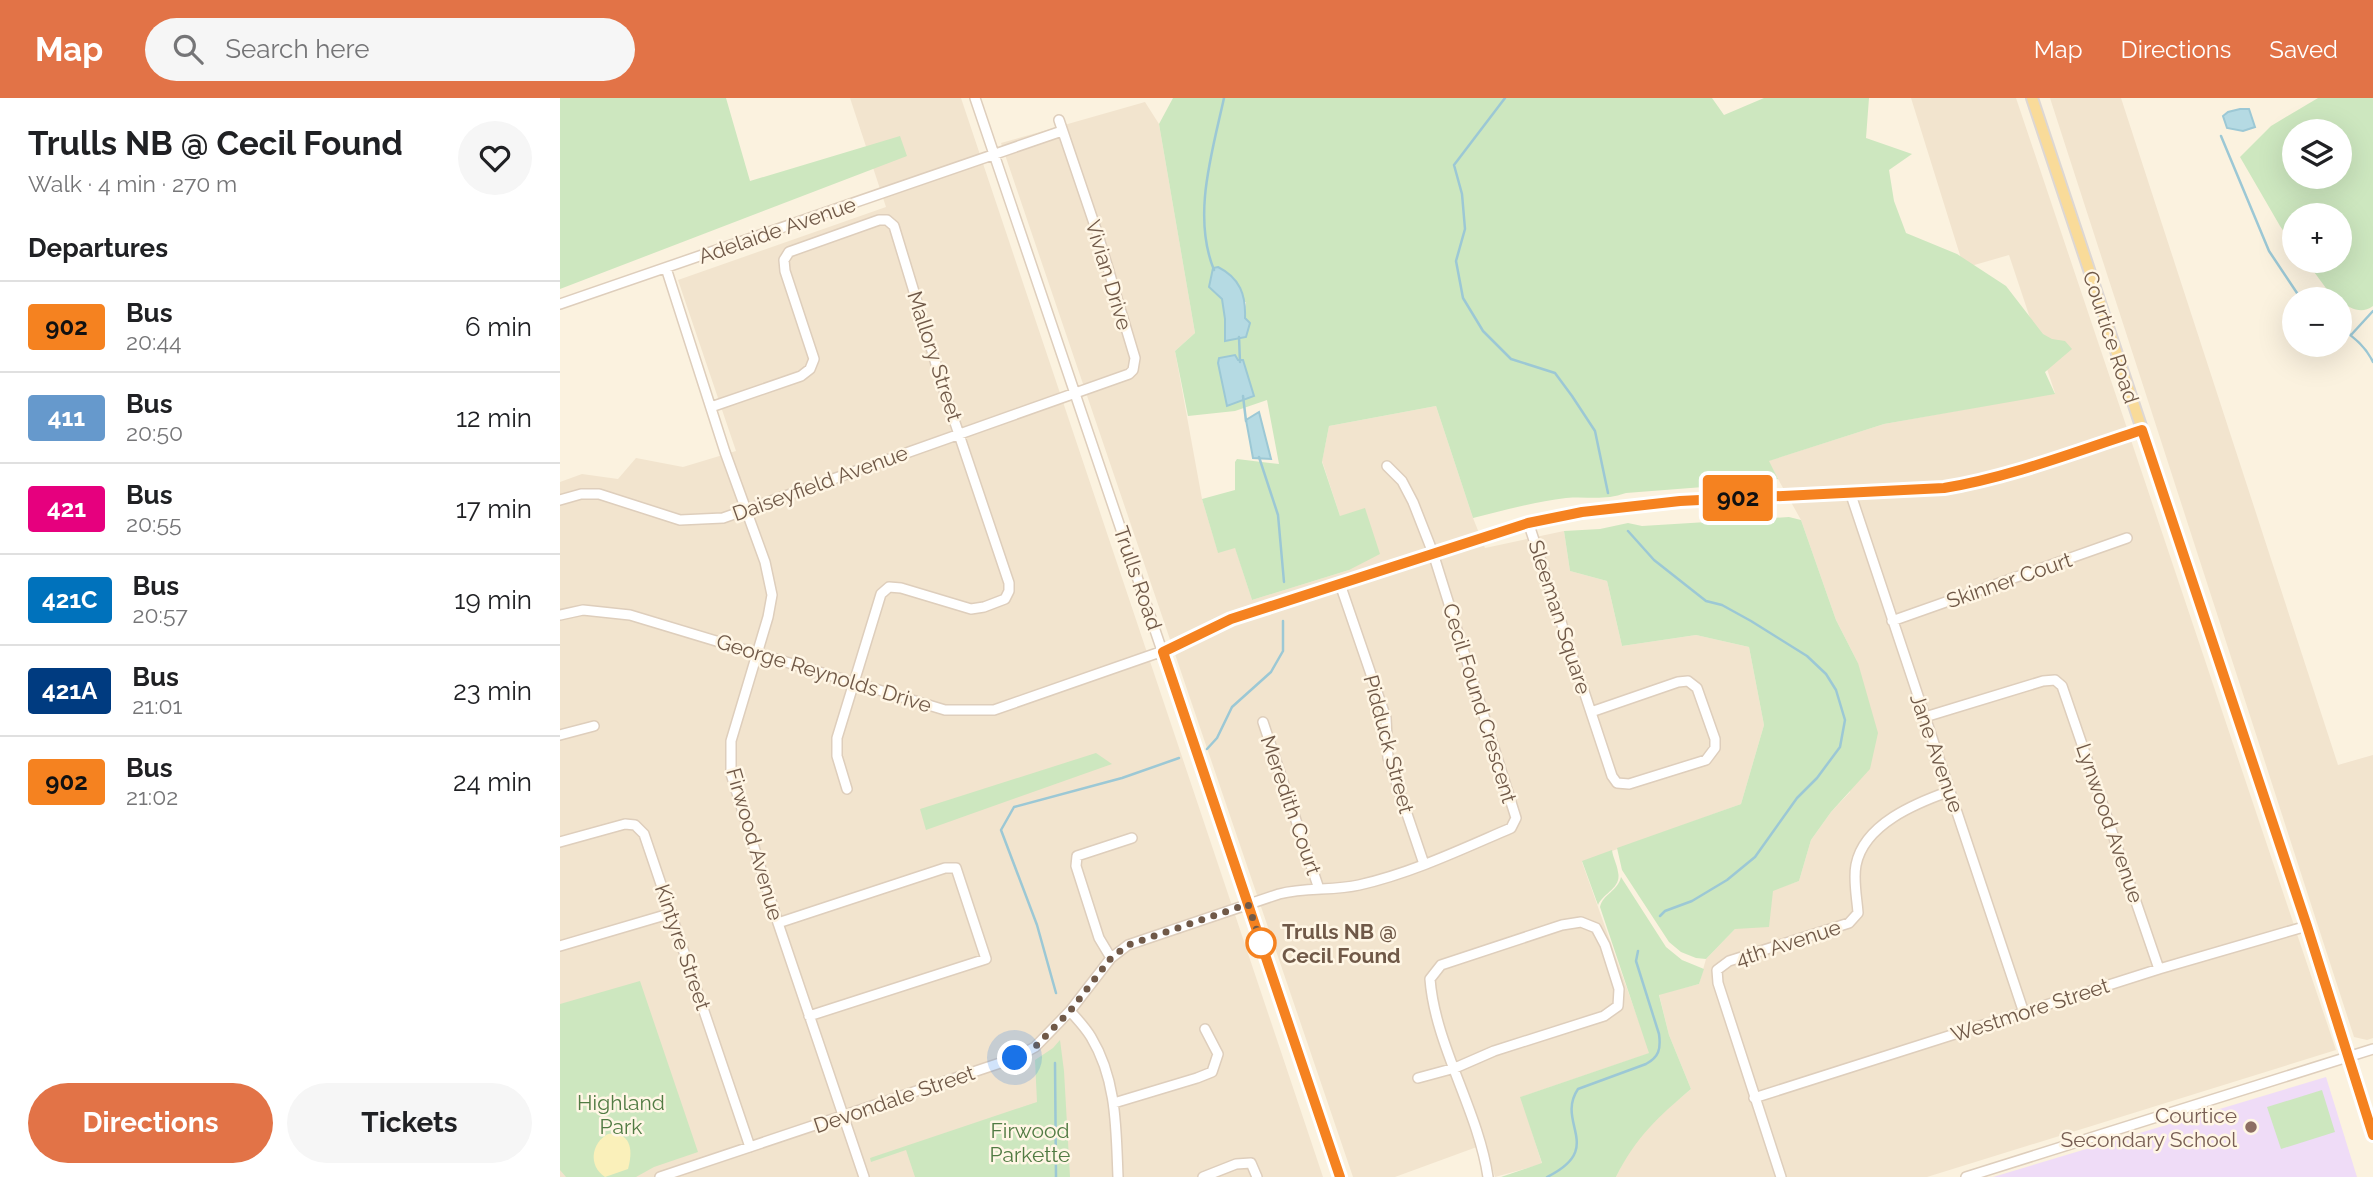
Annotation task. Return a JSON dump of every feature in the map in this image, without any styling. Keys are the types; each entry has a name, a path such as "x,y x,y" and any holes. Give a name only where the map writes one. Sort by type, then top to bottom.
{"main road":[{"name":"Courtice Road","path":"2032,98 2307,926 2373,1135"}],"street":[{"name":"Trulls Road","path":"975,98 1340,1177"},
{"name":"Vivian Drive","path":"1059,120 1098,235 1135,364 1129,374 1075,392"},
{"name":"Adelaide Avenue","path":"560,304 1062,131"},
{"name":"Mallory Street","path":"711,407 801,376 810,369 814,359 785,271 784,260 789,252 879,220 887,220 894,226 943,387 1009,583 1009,592 1005,599 971,609 901,588 889,587 881,594 855,684"},
{"name":"Firwood Avenue","path":"666,268 765,562 772,595 731,741 731,774 864,1177"},
{"name":"Daiseyfield Avenue","path":"560,500 581,494 599,494 680,520 723,518 1075,392"},
{"name":"George Reynolds Drive","path":"560,615 583,610 630,615 945,710 994,710 1163,652 1231,619 1528,523 1582,512 1680,501 1944,488 1977,482 2142,430"},
{"name":"Cecil Found Crescent","path":"1248,904 1299,889 1358,885 1424,864 1511,828 1516,818 1433,553 1402,481 1387,466"},
{"name":"Jane Avenue","path":"1850,492 2024,1013"},
{"name":"Sleeman Square","path":"1528,523 1612,776 1617,783 1629,785 1706,760 1716,748 1716,739 1697,688 1688,681 1591,712"},
{"name":"Skinner Court","path":"1892,621 2127,538"},
{"name":"Pidduck Street","path":"1340,584 1386,718 1388,758 1424,864"},
{"name":"Lynwood Avenue","path":"1925,717 2043,681 2056,680 2062,686 2159,969"},
{"path":"847,789 837,756 837,738 855,684"},
{"name":"Meredith Court","path":"1263,722 1319,889"},
{"path":"560,735 594,726"},
{"name":"4th Avenue","path":"1781,1177 1718,983 1717,970 1729,961 1850,923 1858,914 1856,862 1871,837 1889,819 1911,806 1951,791"},
{"name":"Kintyre Street","path":"560,842 625,824 635,825 644,834 750,1147"},
{"path":"1111,958 1099,938 1076,866 1077,856 1132,838"},
{"path":"778,923 956,867 986,959 809,1016"},
{"name":"Devondale Street","path":"660,1177 1015,1058 1035,1047 1070,1011 1111,958 1128,945 1248,904"},
{"path":"560,946 672,913"},
{"path":"1419,1078 1455,1068 1494,1051 1604,1016 1618,1006 1619,989 1605,946 1595,928 1581,922 1562,925 1441,965 1430,979 1432,1000 1455,1068 1474,1122 1488,1177"},
{"name":"Westmore Street","path":"1754,1098 2159,969 2307,926"},
{"path":"1070,1011 1091,1036 1108,1072 1114,1103 1118,1177"},
{"path":"1114,1103 1197,1079 1212,1072 1218,1054 1205,1029"},
{"path":"1966,1177 2373,1049"},
{"path":"1203,1177 1236,1164 1251,1163 1257,1177"}],"shaded area":[{"path":"850,98 961,98 1323,1177 560,1177 560,482 582,474 618,479 636,458 683,467 736,451 678,280 886,207"},
{"path":"1911,98 2016,98 2336,1050 1927,1177 1616,1177 1630,1149 1656,1118 1691,1089 1669,1035 1659,994 1699,984 1706,959 1735,929 1773,890 1799,881 1811,840 1831,812 1850,792 1858,663 1836,620 1801,520 1768,461 1884,424 2055,393 2009,255 1964,268"},
{"path":"2050,98 2121,98 2338,765 2373,755 2373,1038 2367,1040 2354,1037"},
{"path":"1145,102 1159,124 1195,333 1175,351 1202,499 1218,552 1235,547 1252,600 1349,570 1340,516 1322,461 1329,426 1436,406 1485,548 1564,531 1570,571 1607,581 1622,646 1696,635 1749,647 1764,725 1741,804 1582,862 1650,1053 1521,1097 1542,1164 1495,1177 1485,1144 1395,1177 1353,1177 1001,143"},
{"name":"Courtice Secondary School","path":"2326,1077 2357,1177 1993,1177"}],"green space":[{"path":"560,98 726,98 750,181 900,136 907,156 560,289"},
{"path":"1173,98 1712,98 1724,115 1764,98 1869,98 1866,138 1912,154 1889,170 1894,201 1906,233 1957,254 2006,286 2043,334 2065,341 2072,349 2045,372 2055,394 1884,424 1769,461 1778,479 1626,493 1603,498 1566,498 1473,518 1436,406 1329,426 1322,462 1340,516 1365,508 1380,554 1349,570 1252,600 1235,548 1218,553 1202,499 1235,490 1237,459 1279,464 1267,400 1235,411 1188,416 1175,351 1195,333 1159,124","holes":["1222,299 1246,302 1245,318 1225,341"]},
{"path":"2318,98 2373,98 2373,306 2364,310 2352,308 2352,287 2325,287 2315,273 2352,273 2352,203 2282,203 2282,229 2240,157 2271,126 2282,119 2282,189 2352,189 2352,119 2283,119"},
{"path":"1789,517 1801,520 1836,620 1858,663 1878,733 1870,769 1831,812 1811,840 1799,881 1773,891 1769,927 1735,929 1706,959 1696,958 1681,952 1669,942 1622,870 1617,848 1741,804 1764,725 1749,647 1696,635 1622,646 1607,581 1570,571 1564,531 1600,529 1628,523 1642,526"},
{"path":"1096,753 1112,764 926,830 920,809"},
{"path":"1612,850 1617,882 1598,905 1582,861"},
{"path":"1621,877 1666,947 1682,960 1704,969 1699,984 1659,995 1669,1035 1691,1089 1648,1129 1631,1150 1616,1177 1501,1177 1542,1163 1520,1097 1649,1053 1600,907"},
{"name":"Highland Park","path":"640,981 698,1152 654,1167 636,1177 566,1177 560,1170 560,1004"},
{"name":"Firwood Parkette","path":"1060,1040 1070,1177 915,1177 906,1150 871,1162 870,1158 1037,1102 1035,1060"},
{"path":"2322,1090 2335,1132 2281,1149 2267,1107"}],"sand":[{"path":"608,1134 616,1134 626,1139 630,1156 628,1169 605,1177 596,1167 594,1155 598,1143"}],"water":[{"path":"2240,109 2249,109 2255,127 2243,131 2227,128 2223,116"},
{"path":"1218,267 1232,276 1243,295 1245,318 1250,323 1246,337 1225,341 1222,299 1209,287 1213,268"},
{"path":"1235,355 1238,360 1243,360 1254,396 1227,406 1218,363 1219,358"},
{"path":"1259,412 1271,459 1253,458 1246,420"}],"waterway":[{"path":"1214,270 1208,249 1204,206 1210,162 1224,98"},
{"path":"1505,98 1454,165 1462,194 1465,229 1456,261 1463,298 1483,331 1511,359 1555,373 1595,431 1608,493"},
{"path":"2221,136 2269,251 2293,287"},
{"path":"2352,334 2373,311"},
{"path":"1239,337 1240,362"},
{"path":"2352,337 2367,351 2373,362"},
{"path":"1243,396 1246,421"},
{"path":"1259,457 1278,515 1284,582"},
{"path":"1628,531 1654,560 1706,601 1722,605 1807,656 1826,674 1836,690 1845,720 1840,747 1817,778 1797,798 1755,857 1727,880 1660,916"},
{"path":"1207,749 1217,738 1232,707 1271,672 1283,651 1283,621"},
{"path":"1056,993 1037,925 1001,830 1014,807 1122,778 1179,758"},
{"path":"1547,1177 1574,1156 1577,1145 1572,1101 1578,1089 1646,1064 1658,1052 1659,1034 1636,961 1638,951"},
{"path":"1055,1063 1056,1177"}],"bus line":[{"name":"902","path":"1340,1177 1163,652 1231,619 1528,523 1582,512 1680,501 1944,488 2015,471 2142,430 2307,926 2373,1135"}],"place":[{"name":"Trulls NB @ Cecil Found","path":"1261,943"},
{"name":"Courtice Secondary School","path":"2251,1127"}],"route":[{"path":"1015,1058 1035,1047 1070,1011 1111,958 1128,945 1248,904 1261,943"}]}
